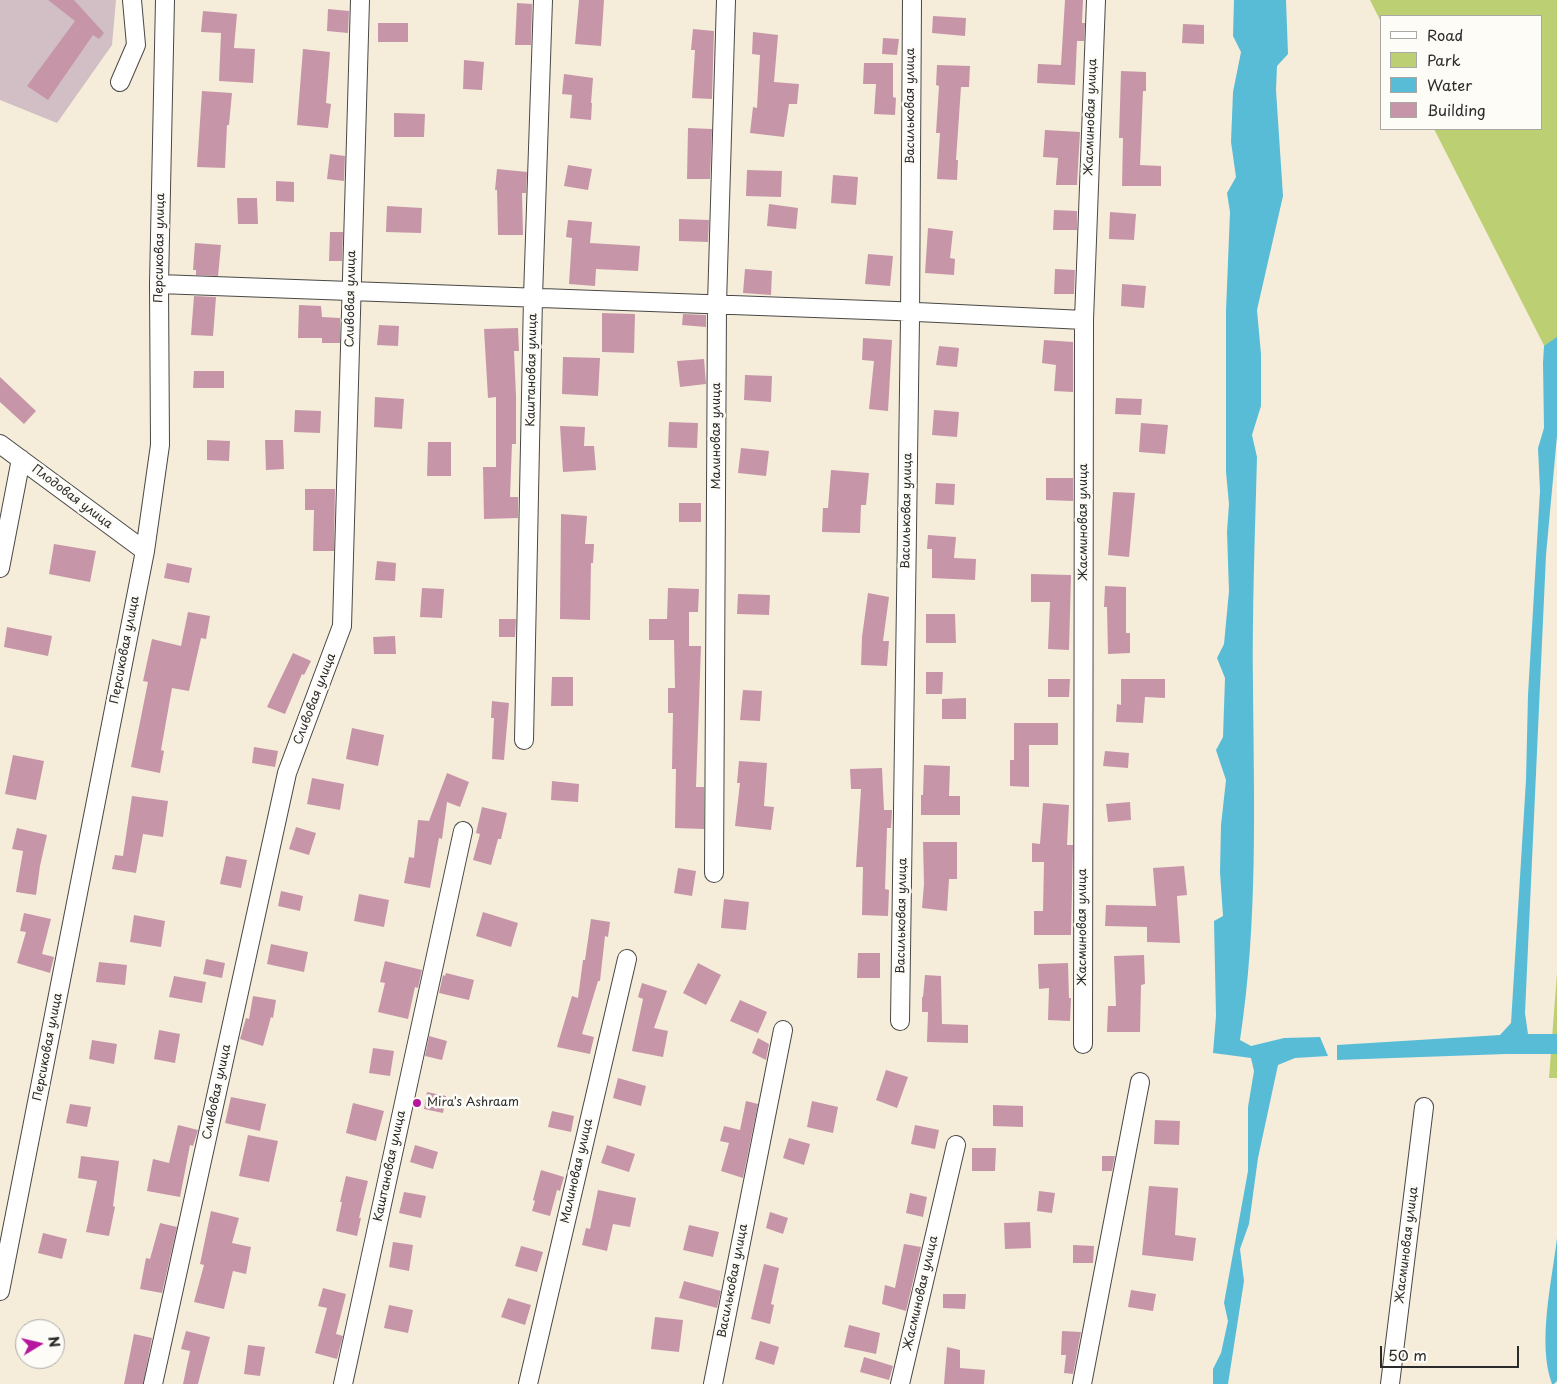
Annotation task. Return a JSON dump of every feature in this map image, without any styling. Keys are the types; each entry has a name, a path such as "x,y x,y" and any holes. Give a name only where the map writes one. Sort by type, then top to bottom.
{"street":[{"path":"120,82 136,45 132,0"},
{"name":"Персиковая улица","path":"0,1291 145,551 160,445 159,284 165,0"},
{"name":"Сливовая улица","path":"153,1384 287,773 342,626 360,0"},
{"name":"Каштановая улица","path":"524,740 533,297 542,0"},
{"name":"Малиновая улица","path":"714,873 717,304 726,0"},
{"name":"Васильковая улица","path":"900,1021 910,312 912,0"},
{"name":"Жасминовая улица","path":"1083,1044 1084,320 1096,0"},
{"path":"159,284 717,304 1084,320"},
{"name":"Плодовая улица","path":"0,444 145,551"},
{"path":"0,568 21,459"},
{"name":"Каштановая улица","path":"343,1384 463,832"},
{"name":"Малиновая улица","path":"528,1384 627,959"},
{"name":"Васильковая улица","path":"713,1384 783,1030"},
{"path":"1082,1384 1140,1082"},
{"name":"Жасминовая улица","path":"1390,1384 1424,1107"},
{"name":"Жасминовая улица","path":"900,1384 956,1144"}],"shaded area":[{"path":"0,0 116,0 112,45 57,123 0,100"}],"green space":[{"path":"1370,0 1557,0 1557,371 1435,130 1542,130 1542,15 1380,15 1380,20"},
{"path":"1557,973 1557,1078 1549,1078"}],"water":[{"path":"1234,0 1286,0 1288,54 1277,66 1276,90 1283,196 1257,310 1261,354 1261,406 1252,435 1257,457 1253,630 1254,864 1250,953 1240,1040 1251,1046 1284,1038 1320,1037 1328,1056 1295,1058 1278,1065 1258,1158 1249,1224 1240,1249 1244,1281 1228,1384 1213,1384 1213,1369 1221,1353 1228,1321 1224,1303 1248,1171 1248,1107 1254,1071 1251,1058 1213,1053 1216,1016 1214,921 1223,916 1220,872 1221,825 1226,780 1216,750 1223,737 1225,678 1217,658 1224,644 1229,591 1227,532 1229,504 1226,472 1226,311 1230,212 1227,193 1236,177 1231,142 1233,92 1241,52 1233,36"},
{"path":"1557,337 1557,436 1546,555 1525,1013 1528,1034 1557,1034 1557,1054 1337,1060 1337,1045 1500,1035 1511,1023 1526,780 1528,695 1540,491 1538,448 1544,428 1544,346"},
{"path":"1557,1238 1557,1381 1552,1384 1548,1368 1546,1331 1549,1292"}],"building":[{"path":"48,0 74,0 104,33 99,39 93,35 48,100 27,86 75,21"},
{"path":"579,0 604,0 601,46 575,44"},
{"path":"1065,0 1083,0 1082,23 1085,23 1084,41 1077,41 1075,85 1037,83 1038,64 1061,65"},
{"path":"517,3 532,4 531,45 515,45"},
{"path":"328,9 349,11 348,33 327,31"},
{"path":"203,11 237,14 234,48 255,49 253,83 219,81 221,33 201,32"},
{"path":"933,16 966,18 965,36 932,33"},
{"path":"378,23 408,23 408,42 378,42"},
{"path":"1183,24 1204,25 1204,44 1182,43"},
{"path":"693,29 714,31 712,99 692,98 695,50 691,50"},
{"path":"753,32 778,35 774,82 799,84 797,104 789,104 784,137 750,133 753,107 757,108 760,55 752,54"},
{"path":"883,38 899,39 897,55 882,54"},
{"path":"303,49 330,52 326,103 331,104 328,128 297,125"},
{"path":"464,60 484,62 482,90 463,89"},
{"path":"864,63 893,63 893,97 896,98 895,115 874,114 876,84 863,84"},
{"path":"937,65 970,66 969,87 961,87 956,160 958,160 957,180 937,179 940,133 936,133 939,86 936,85"},
{"path":"1121,71 1146,72 1146,91 1143,91 1140,165 1161,166 1161,186 1122,186 1123,138 1119,138"},
{"path":"564,74 593,78 591,120 570,118 572,95 562,94"},
{"path":"202,91 232,93 229,125 227,125 225,168 197,167"},
{"path":"394,113 425,114 424,137 394,137"},
{"path":"688,128 712,129 710,179 687,179"},
{"path":"1045,130 1080,132 1077,185 1056,185 1058,158 1043,157"},
{"path":"330,154 345,156 344,181 327,179"},
{"path":"568,165 592,169 588,190 564,186"},
{"path":"497,169 527,172 526,193 522,193 523,235 498,235 497,190 495,190"},
{"path":"747,170 782,171 781,197 746,196"},
{"path":"833,175 858,177 856,205 831,203"},
{"path":"276,181 294,182 294,202 276,201"},
{"path":"237,198 257,198 258,224 238,224"},
{"path":"769,204 798,208 796,229 767,226"},
{"path":"387,206 422,208 421,233 386,232"},
{"path":"1054,210 1077,211 1077,230 1053,230"},
{"path":"1110,212 1136,214 1134,240 1109,239"},
{"path":"679,219 709,220 708,242 679,241"},
{"path":"568,220 592,222 590,243 640,246 638,271 596,269 595,286 569,284 572,238 566,237"},
{"path":"928,228 953,231 950,258 955,259 954,275 925,273"},
{"path":"330,232 343,232 342,261 329,261"},
{"path":"195,243 221,245 218,276 196,275 196,270 193,270"},
{"path":"868,254 893,256 890,286 865,284"},
{"path":"745,269 772,271 771,295 743,293"},
{"path":"1055,269 1075,270 1074,294 1054,294"},
{"path":"1122,284 1146,286 1144,308 1121,306"},
{"path":"194,296 216,297 213,336 191,335"},
{"path":"299,305 321,306 322,317 340,318 340,343 322,343 322,338 298,338"},
{"path":"602,313 635,314 634,353 602,352"},
{"path":"683,314 706,315 706,327 682,325"},
{"path":"379,325 399,326 398,346 377,345"},
{"path":"518,328 519,351 514,351 516,444 512,444 510,497 518,497 518,518 484,519 483,467 496,467 496,397 488,398 484,329"},
{"path":"863,338 892,340 888,411 869,409 874,361 862,360"},
{"path":"1044,340 1073,342 1073,392 1054,391 1056,365 1042,363"},
{"path":"939,346 959,348 957,367 936,365"},
{"path":"563,357 600,358 598,396 562,394"},
{"path":"704,359 706,384 680,387 677,361"},
{"path":"194,371 224,371 224,388 193,388"},
{"path":"745,375 772,376 771,402 744,400"},
{"path":"0,377 36,411 24,424 0,402"},
{"path":"375,397 404,399 402,429 374,427"},
{"path":"1116,398 1142,399 1141,415 1115,414"},
{"path":"295,410 321,411 320,433 294,432"},
{"path":"934,410 959,412 957,437 932,435"},
{"path":"669,422 698,423 697,448 668,447"},
{"path":"1141,423 1168,425 1165,454 1139,452"},
{"path":"560,426 585,427 584,446 594,446 596,470 563,472"},
{"path":"207,440 230,441 229,461 207,460"},
{"path":"265,440 283,440 284,469 266,470"},
{"path":"428,442 451,442 451,476 427,476"},
{"path":"741,448 769,451 766,476 738,473"},
{"path":"831,470 869,473 866,505 861,505 860,533 822,532 823,508 828,508"},
{"path":"1046,478 1073,478 1073,501 1046,500"},
{"path":"936,483 955,484 954,505 935,504"},
{"path":"305,489 335,489 334,551 313,551 314,510 305,510"},
{"path":"1113,492 1135,493 1129,557 1108,555"},
{"path":"679,503 701,503 701,522 679,522"},
{"path":"561,514 587,516 585,544 594,544 593,563 591,563 590,620 560,619"},
{"path":"928,535 956,537 954,558 976,559 975,580 932,578 932,549 927,549"},
{"path":"54,544 96,551 90,582 49,574"},
{"path":"377,561 396,563 395,581 375,580"},
{"path":"167,563 192,568 189,583 164,578"},
{"path":"1031,574 1071,575 1069,650 1048,649 1050,602 1031,602"},
{"path":"1105,586 1126,587 1126,633 1130,633 1130,653 1108,654 1107,607 1104,607"},
{"path":"422,588 444,589 442,618 420,617"},
{"path":"668,588 699,589 698,612 689,612 689,646 701,646 696,787 704,787 704,829 675,828 676,769 672,769 673,713 668,713 668,688 675,688 674,640 649,640 649,619 667,619"},
{"path":"868,593 889,597 883,641 889,641 887,666 861,665 862,637"},
{"path":"738,594 770,595 769,615 737,614"},
{"path":"188,612 210,616 206,639 201,638 189,691 172,688 161,750 164,751 160,773 131,767 148,682 143,681 152,639 181,646"},
{"path":"926,614 955,614 956,643 926,643"},
{"path":"499,619 516,619 515,637 499,637"},
{"path":"7,627 52,636 48,656 4,647"},
{"path":"395,636 396,654 374,654 373,637"},
{"path":"293,653 311,661 304,675 302,674 285,714 267,707"},
{"path":"926,672 943,672 942,694 926,694"},
{"path":"552,677 573,677 573,706 551,706"},
{"path":"1048,679 1070,679 1069,697 1048,697"},
{"path":"1121,679 1165,679 1165,698 1145,697 1143,723 1116,722 1117,704 1121,705"},
{"path":"743,690 762,691 760,721 740,720"},
{"path":"966,698 966,719 942,719 942,699"},
{"path":"492,701 509,703 504,760 492,759 494,718 491,718"},
{"path":"1014,723 1058,723 1058,745 1029,745 1029,787 1010,786 1010,760 1014,760"},
{"path":"352,728 384,735 378,766 346,759"},
{"path":"254,747 278,751 275,767 252,763"},
{"path":"1105,751 1129,753 1128,768 1103,766"},
{"path":"13,755 44,761 36,800 5,794"},
{"path":"739,761 767,763 764,806 774,807 771,830 735,826 740,783 737,783"},
{"path":"924,765 950,766 949,796 960,796 960,815 921,815"},
{"path":"882,768 884,810 892,810 891,828 887,828 885,889 889,890 888,916 862,915 863,867 856,867 861,789 851,789 850,769"},
{"path":"447,773 469,782 460,807 447,802 442,839 439,838 430,888 404,883 409,857 414,858 418,820 429,821"},
{"path":"312,778 344,784 340,810 307,804"},
{"path":"552,781 579,784 578,802 551,800"},
{"path":"132,796 168,801 163,837 143,834 136,873 112,869 115,855 123,856"},
{"path":"1130,802 1131,820 1108,822 1106,804"},
{"path":"1043,803 1069,805 1067,845 1073,845 1071,935 1034,935 1034,911 1043,911 1044,862 1032,862 1032,843 1040,844"},
{"path":"482,807 507,813 501,839 498,839 491,865 473,860 480,834 476,833"},
{"path":"296,827 316,833 309,855 289,849"},
{"path":"17,828 47,835 36,895 16,892 23,851 12,849"},
{"path":"923,842 957,842 957,879 949,879 947,911 922,908 924,884"},
{"path":"226,856 247,860 241,888 220,884"},
{"path":"1184,866 1187,895 1177,896 1180,943 1147,942 1147,927 1105,926 1106,905 1156,906 1153,868"},
{"path":"678,868 696,871 692,896 674,893"},
{"path":"281,891 303,896 300,911 278,906"},
{"path":"359,894 389,900 384,927 354,921"},
{"path":"724,899 749,902 746,930 721,928"},
{"path":"483,912 518,923 511,947 476,936"},
{"path":"24,913 51,919 42,954 54,957 50,973 17,963 26,932 20,931"},
{"path":"134,915 165,921 161,947 130,942"},
{"path":"591,919 610,922 608,937 605,936 600,981 598,981 582,1034 594,1037 590,1054 557,1047 572,996 578,998"},
{"path":"271,944 308,952 304,972 267,964"},
{"path":"858,953 880,953 880,978 857,978"},
{"path":"1144,955 1145,984 1141,985 1140,1032 1107,1032 1108,1006 1116,1006 1114,956"},
{"path":"206,959 225,963 222,978 203,974"},
{"path":"385,961 422,970 418,988 415,987 408,1019 378,1012 385,983 380,982"},
{"path":"99,962 127,965 125,985 96,982"},
{"path":"698,963 721,975 706,1005 683,993"},
{"path":"1068,963 1069,998 1071,998 1070,1021 1048,1020 1049,988 1039,989 1038,964"},
{"path":"446,973 474,980 469,1000 439,993 443,975 445,976"},
{"path":"925,975 941,976 942,1024 968,1025 968,1043 927,1042 928,1012 922,1012"},
{"path":"174,976 206,982 202,1003 169,997"},
{"path":"642,983 667,991 654,1028 668,1031 663,1057 632,1051 643,999 638,997"},
{"path":"253,996 276,1000 273,1018 271,1017 263,1046 240,1039 246,1018 249,1019"},
{"path":"740,1000 767,1012 758,1033 730,1021"},
{"path":"159,1030 180,1034 175,1063 154,1059"},
{"path":"429,1036 447,1041 442,1060 425,1056"},
{"path":"758,1038 769,1044 766,1060 752,1053"},
{"path":"92,1040 117,1044 114,1064 89,1059"},
{"path":"373,1048 394,1051 390,1076 369,1073"},
{"path":"886,1070 908,1077 897,1108 876,1100"},
{"path":"618,1078 646,1086 641,1106 613,1098"},
{"path":"427,1092 446,1096 443,1113 424,1109"},
{"path":"231,1097 266,1104 260,1131 225,1123"},
{"path":"746,1101 758,1104 743,1178 721,1171 729,1143 720,1141 724,1126 740,1130"},
{"path":"812,1101 838,1107 833,1133 807,1127"},
{"path":"353,1103 384,1111 376,1141 346,1133"},
{"path":"70,1104 91,1107 87,1127 66,1123"},
{"path":"993,1105 1023,1106 1023,1127 993,1126"},
{"path":"552,1111 574,1116 571,1132 548,1127"},
{"path":"1155,1120 1180,1121 1179,1145 1154,1144"},
{"path":"178,1125 198,1130 193,1146 190,1145 180,1197 147,1191 153,1159 169,1163"},
{"path":"915,1125 939,1130 935,1149 911,1144"},
{"path":"248,1135 278,1141 269,1182 239,1176"},
{"path":"789,1138 810,1144 804,1165 783,1158"},
{"path":"415,1145 438,1152 433,1169 410,1162"},
{"path":"607,1145 635,1154 629,1172 601,1163"},
{"path":"972,1148 996,1148 995,1171 972,1171"},
{"path":"81,1156 119,1161 113,1206 115,1207 109,1236 86,1232 97,1181 78,1178"},
{"path":"1102,1156 1115,1156 1112,1171 1102,1171"},
{"path":"541,1170 564,1177 560,1191 557,1190 550,1216 532,1211"},
{"path":"346,1176 368,1181 359,1218 361,1218 357,1236 336,1231"},
{"path":"1149,1186 1178,1188 1175,1235 1196,1238 1193,1261 1142,1255"},
{"path":"598,1190 636,1198 630,1227 613,1224 607,1251 582,1245 586,1228 590,1229"},
{"path":"1039,1191 1055,1193 1052,1213 1037,1211"},
{"path":"404,1192 426,1196 421,1218 399,1213"},
{"path":"910,1193 927,1197 923,1217 906,1213"},
{"path":"211,1211 239,1218 232,1243 251,1247 246,1274 233,1271 224,1309 194,1302 204,1265 200,1264"},
{"path":"770,1212 788,1218 783,1234 766,1228"},
{"path":"1030,1222 1031,1248 1005,1249 1004,1223"},
{"path":"160,1223 177,1227 162,1293 140,1289 146,1258 150,1259"},
{"path":"689,1225 719,1232 713,1257 683,1250"},
{"path":"43,1233 67,1239 62,1259 38,1253"},
{"path":"393,1242 413,1245 409,1271 389,1267"},
{"path":"904,1244 921,1247 906,1311 882,1304 885,1285 895,1288"},
{"path":"1073,1245 1094,1246 1093,1263 1073,1263"},
{"path":"521,1246 543,1252 537,1272 515,1266"},
{"path":"764,1264 779,1268 771,1304 774,1305 770,1324 751,1319"},
{"path":"684,1281 721,1291 717,1308 679,1298"},
{"path":"323,1288 346,1294 336,1334 343,1336 337,1359 315,1353 327,1308 318,1306"},
{"path":"1131,1290 1156,1294 1153,1311 1128,1307"},
{"path":"943,1294 966,1294 965,1309 943,1308"},
{"path":"508,1298 531,1305 525,1325 501,1317"},
{"path":"389,1305 413,1310 408,1333 384,1328"},
{"path":"655,1317 683,1320 679,1352 651,1349"},
{"path":"849,1325 880,1333 876,1354 844,1347"},
{"path":"186,1331 210,1337 198,1384 183,1384 190,1351 181,1349"},
{"path":"1062,1331 1081,1332 1073,1374 1064,1373 1066,1355 1061,1355"},
{"path":"134,1334 152,1338 143,1384 124,1384"},
{"path":"760,1341 779,1347 774,1365 755,1359"},
{"path":"248,1345 265,1347 260,1376 244,1374"},
{"path":"947,1347 960,1350 960,1368 985,1370 984,1384 944,1384"},
{"path":"864,1357 893,1366 889,1380 860,1372"}],"place":[{"name":"Mira's Ashraam","path":"417,1103"}]}
